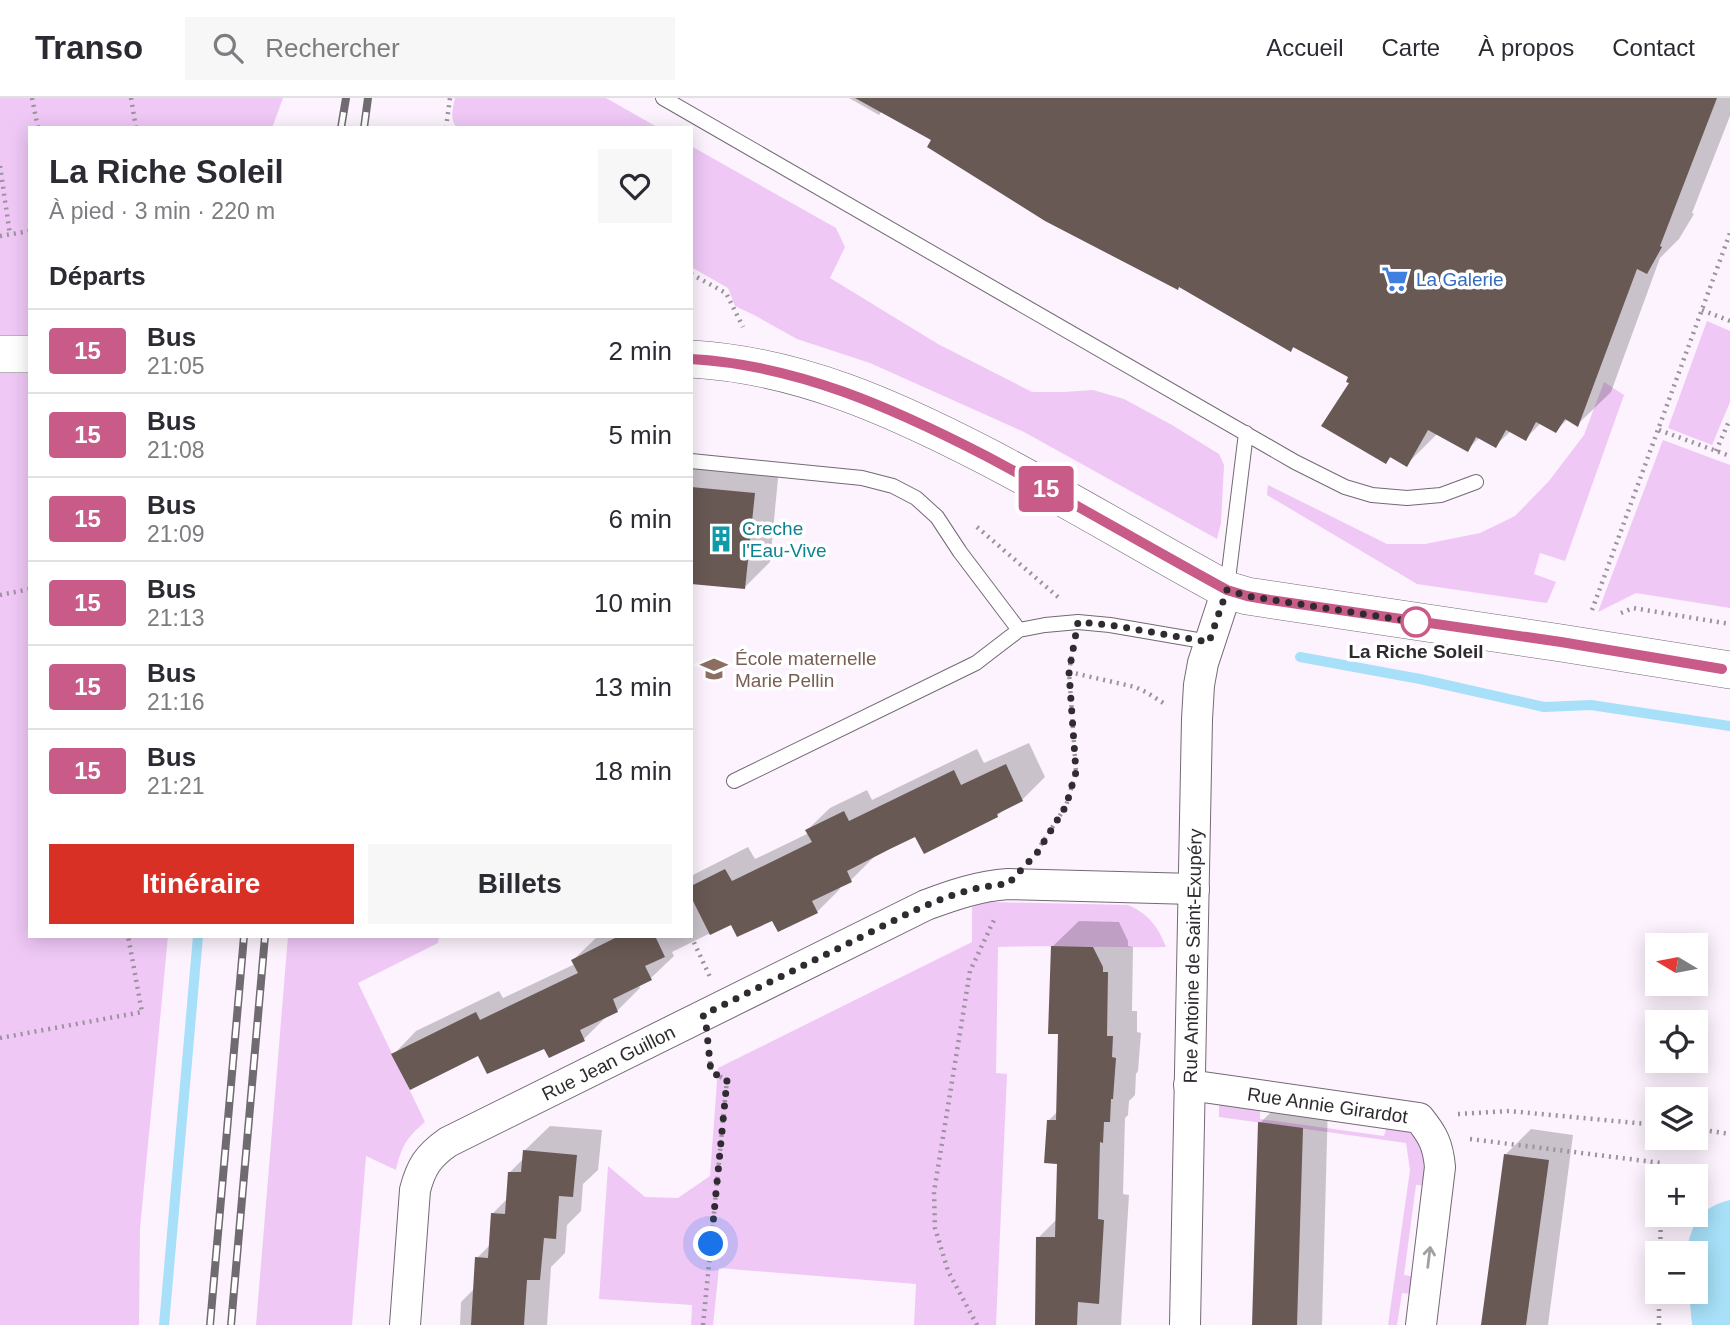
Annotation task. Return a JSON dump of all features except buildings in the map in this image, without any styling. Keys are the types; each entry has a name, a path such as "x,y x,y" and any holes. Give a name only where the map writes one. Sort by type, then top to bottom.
{"street":[{"path":"0,354 28,354"},
{"path":"693,359 757,367 827,385 923,424 1029,479 1227,590 1247,596 1730,670"},
{"name":"Rue Antoine de Saint-Exupéry","path":"1185,1325 1197,719 1199,685 1209,642 1227,590"},
{"name":"Rue Jean Guillon","path":"405,1325 415,1190 427,1160 448,1142 926,905 973,889 1008,884 1194,889"},
{"name":"Rue Annie Girardot","path":"1189,1085 1426,1126 1439,1153 1440,1167 1421,1325"}],"lane":[{"path":"663,98 1295,461 1345,487 1372,495 1407,498 1441,495 1476,482"},
{"path":"1227,590 1246,433"},
{"path":"693,461 862,478 893,486 916,498 937,517 1019,630"},
{"path":"734,780 976,663 1019,630 1078,622 1209,642"}],"path":[{"path":"33,98 38,126"},
{"path":"131,98 136,126"},
{"path":"446,126 450,98"},
{"path":"0,166 10,234"},
{"path":"0,236 28,231"},
{"path":"1588,621 1730,233"},
{"path":"693,275 726,293 743,328"},
{"path":"1702,310 1730,321"},
{"path":"1716,451 1730,419"},
{"path":"1658,430 1730,456"},
{"path":"0,595 28,589"},
{"path":"1611,617 1633,608 1730,624"},
{"path":"977,1325 948,1271 935,1228 934,1192 970,971 1008,884 1037,853 1066,806 1076,772 1069,672 1078,622"},
{"path":"1069,672 1135,687 1197,719"},
{"path":"0,1038 142,1012 128,938"},
{"path":"692,938 713,1010 706,1024 711,1072 727,1080 703,1325"},
{"path":"1426,1126 1509,1111 1645,1124"},
{"path":"1426,1126 1661,1164"},
{"path":"1708,1131 1730,1134"},
{"path":"1659,1304 1659,1325"}],"shaded area":[{"path":"0,98 283,98 273,126 28,126 28,938 168,938 140,1228 139,1325 0,1325"},
{"path":"455,98 606,98 655,126 456,126 452,117"},
{"path":"693,147 836,228 845,247 830,278 938,344 1032,392 1093,390 1124,399 1219,454 1224,465 1221,523 1217,539 1024,432 870,363 797,339 735,306 728,288 693,268"},
{"path":"1707,321 1730,331 1730,402 1712,445 1668,428"},
{"path":"1604,382 1624,395 1565,561 1540,553 1534,574 1556,582 1547,603 1417,584 1267,495 1268,485 1387,544 1425,544 1480,533 1515,516 1549,481 1584,435"},
{"path":"1663,440 1730,465 1730,608 1636,593 1598,612"},
{"path":"988,902 1128,905 1152,922 1166,947 998,947 996,1073 1007,1074 996,1325 914,1325 916,1284 719,1268 713,1325 691,1325 692,1305 599,1299 608,1166 645,1197 678,1198 710,1176 718,1068 972,942 972,907"},
{"path":"288,938 439,938 438,943 358,983 425,1122 406,1143 396,1170 366,1156 352,1325 256,1325"},
{"path":"1225,1103 1260,1108 1260,1119 1384,1136 1387,1125 1409,1132 1419,1143 1428,1163 1427,1186 1416,1185 1404,1275 1415,1277 1412,1294 1402,1293 1397,1325 1388,1325 1410,1170 1406,1143 1219,1117 1219,1105"}],"water":[{"path":"1730,1200 1730,1325 1692,1325 1690,1304 1708,1304 1708,1241 1689,1241 1693,1227 1708,1227 1708,1209"}],"waterway":[{"path":"1300,657 1420,679 1544,707 1591,705 1730,726"},
{"path":"164,1325 198,938"}],"railway":[{"path":"341,126 346,98"},
{"path":"364,126 368,98"},
{"path":"210,1325 244,938"},
{"path":"231,1325 265,938"}],"bus line":[{"name":"15","path":"693,359 757,367 827,385 923,424 1227,590 1270,600 1561,642 1722,669"}],"place":[{"name":"La Galerie","path":"1395,279"},
{"name":"Creche l'Eau-Vive","path":"721,539"},
{"name":"La Riche Soleil","path":"1416,622"},
{"name":"École maternelle Marie Pellin","path":"714,669"}],"route":[{"path":"711,1244 727,1080 711,1072 703,1015 926,905 973,889 1008,884 1037,853 1066,806 1076,772 1069,672 1078,622 1209,642 1227,590 1247,596 1416,622"}]}
